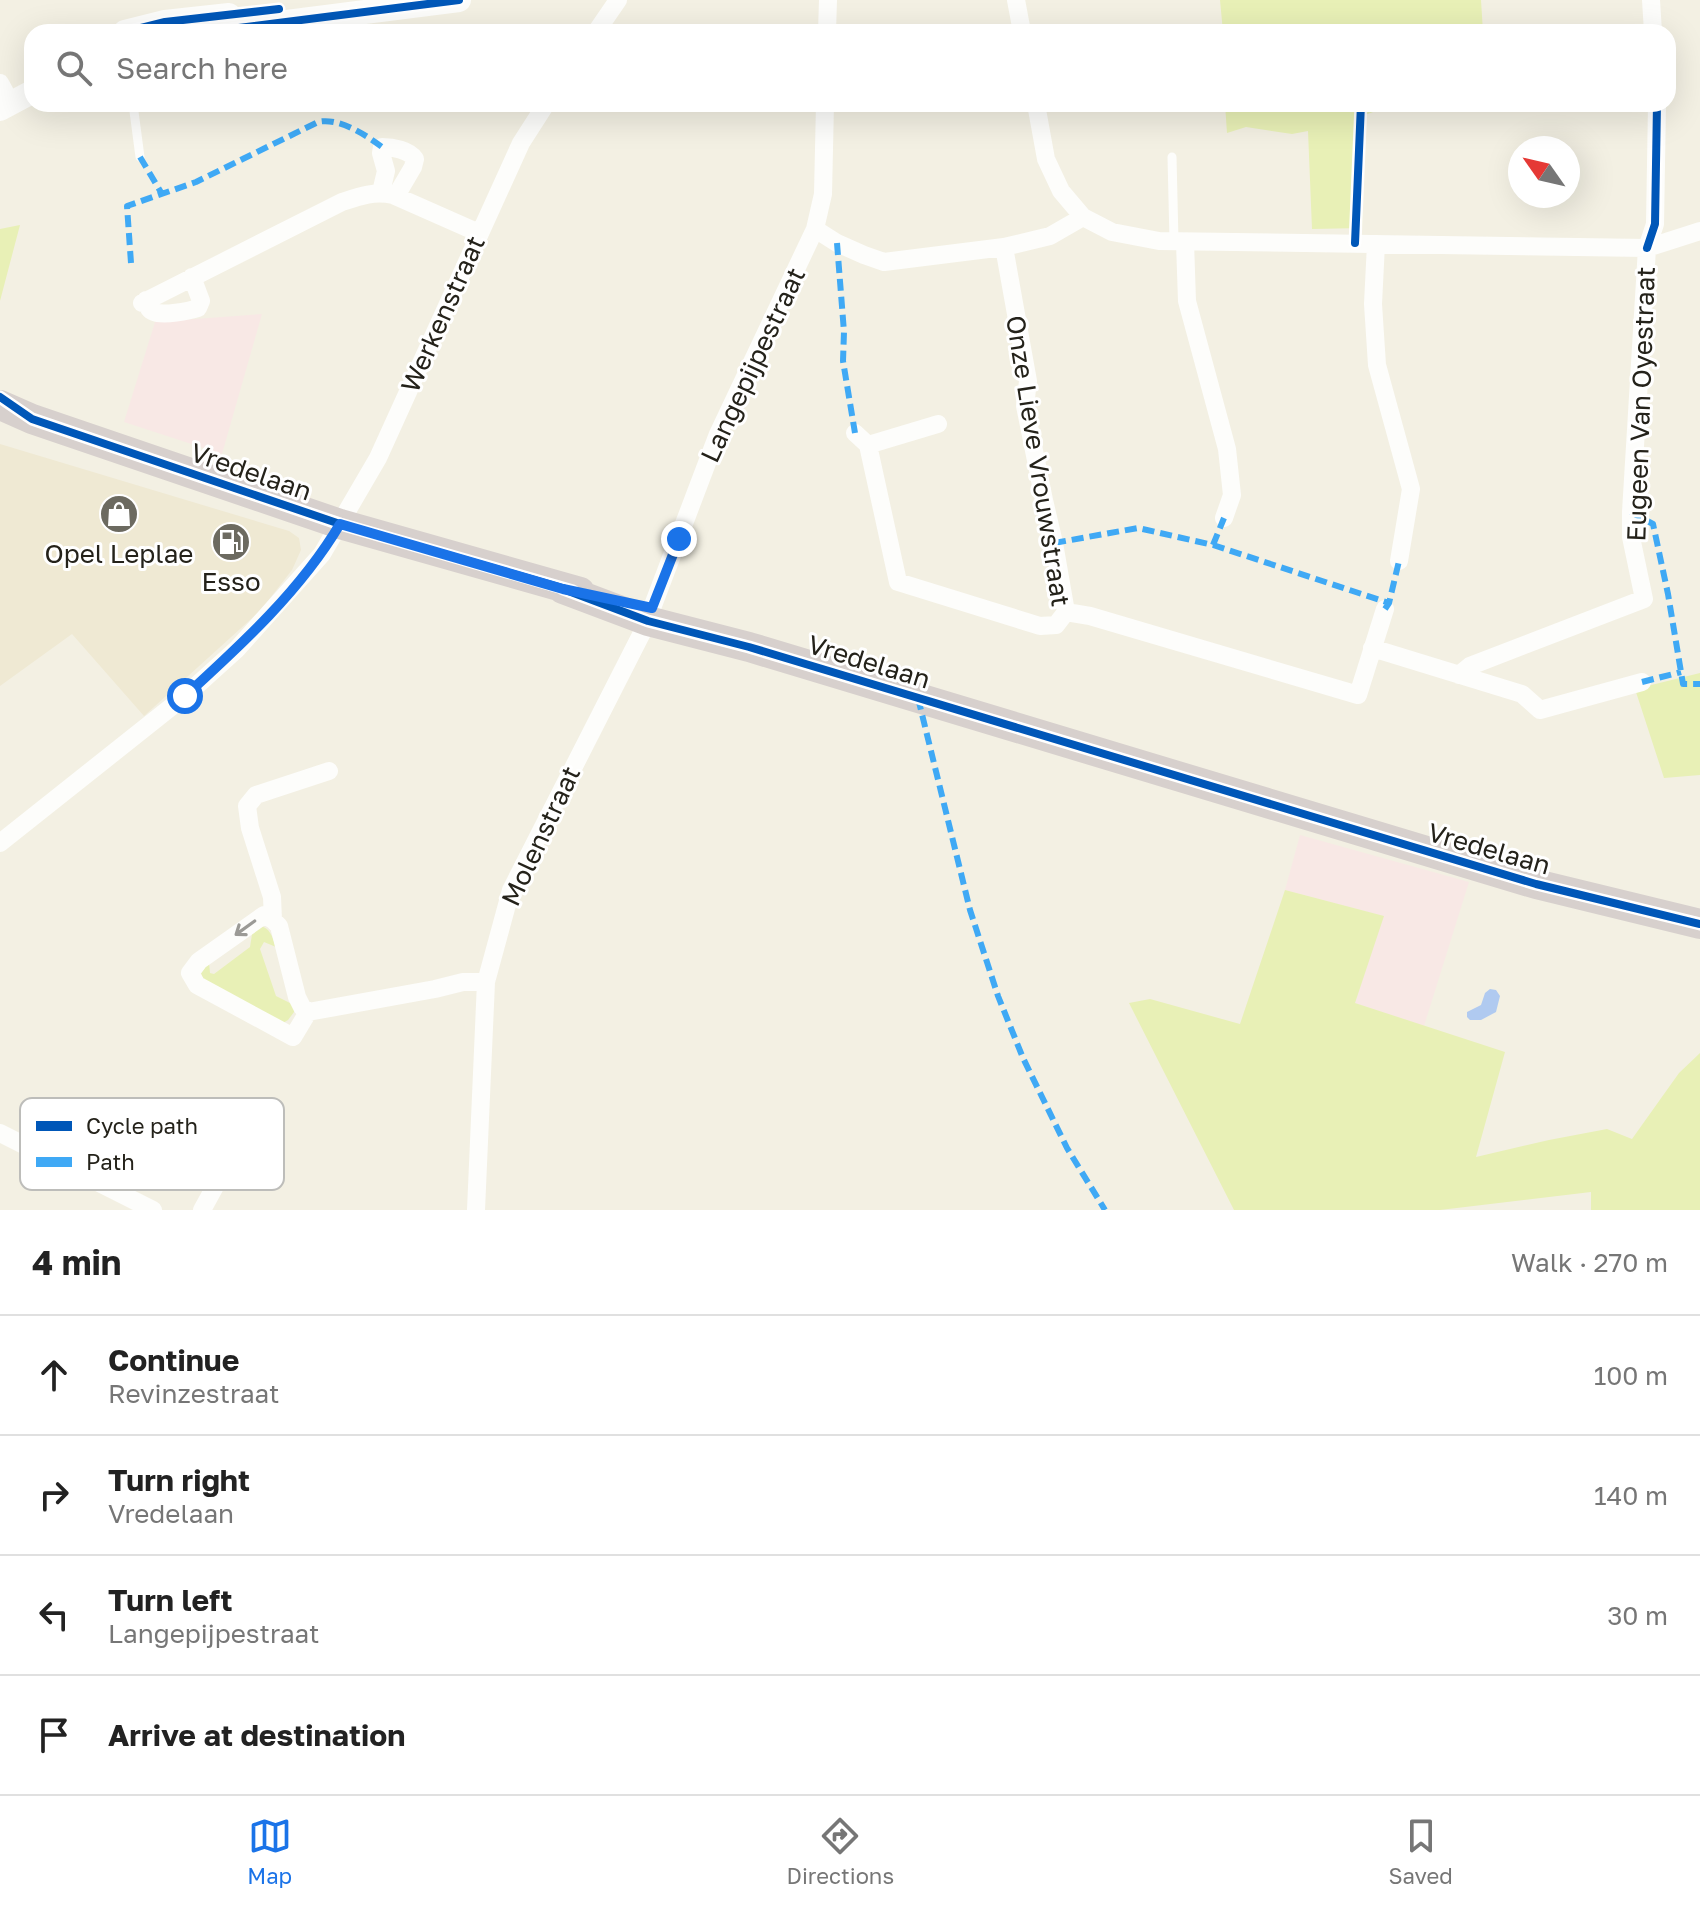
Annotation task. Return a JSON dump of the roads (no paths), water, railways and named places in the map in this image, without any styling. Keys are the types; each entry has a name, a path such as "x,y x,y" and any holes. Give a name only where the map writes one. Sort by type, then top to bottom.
{"main road":[{"name":"Vredelaan","path":"0,405 32,419 340,524 650,614 736,643 1536,884 1700,924"},
{"name":"Vredelaan","path":"0,414 32,419"}],"street":[{"path":"157,24 362,0"},
{"path":"270,24 459,0"},
{"path":"602,24 618,0"},
{"path":"827,24 828,0"},
{"path":"1016,0 1020,24"},
{"path":"1651,0 1652,24"},
{"name":"Werkenstraat","path":"0,843 185,696 237,649 322,554 378,458 521,143 541,112"},
{"name":"Langepijpestraat","path":"650,614 718,434 815,229 823,194 825,112"},
{"path":"1037,112 1046,159 1061,191 1083,217 1112,232 1159,241 1647,248 1700,231"},
{"name":"Eugeen Van Oyestraat","path":"1459,675 1470,666 1644,599 1631,537 1647,248 1655,224 1657,112"},
{"path":"192,277 201,301 198,308 155,313 144,302 192,277 342,202 364,194 388,194 479,233"},
{"path":"815,229 837,243 884,262 1004,247 1050,236 1083,217"},
{"path":"1179,242 1187,301 1227,449 1232,495 1224,518"},
{"path":"1376,244 1373,304 1377,365 1411,489 1399,561"},
{"name":"Onze Lieve Vrouwstraat","path":"1004,247 1028,381 1025,406 1054,543 1061,619"},
{"path":"938,424 862,439 898,582 1040,626 1061,619 1090,616 1358,695 1385,609"},
{"name":"Molenstraat","path":"476,1210 486,982 511,890 650,614"},
{"path":"1372,648 1522,694 1540,710 1642,682"},
{"path":"273,920 272,897 250,828 247,806 256,795 329,771"},
{"path":"308,1012 297,997 279,926 264,915 199,961 190,973 197,985 293,1037 308,1012 463,982 486,982"},
{"path":"0,1133 20,1143"},
{"path":"113,1190 153,1210"},
{"path":"202,1210 213,1190"}],"lane":[{"path":"134,112 140,157"},
{"path":"1172,157 1179,242"}],"water":[{"path":"1490,989 1496,990 1500,996 1496,1012 1481,1020 1470,1020 1467,1012 1481,1005"}],"place":[{"name":"Opel Leplae","path":"119,514"},
{"name":"Esso","path":"231,542"}]}
